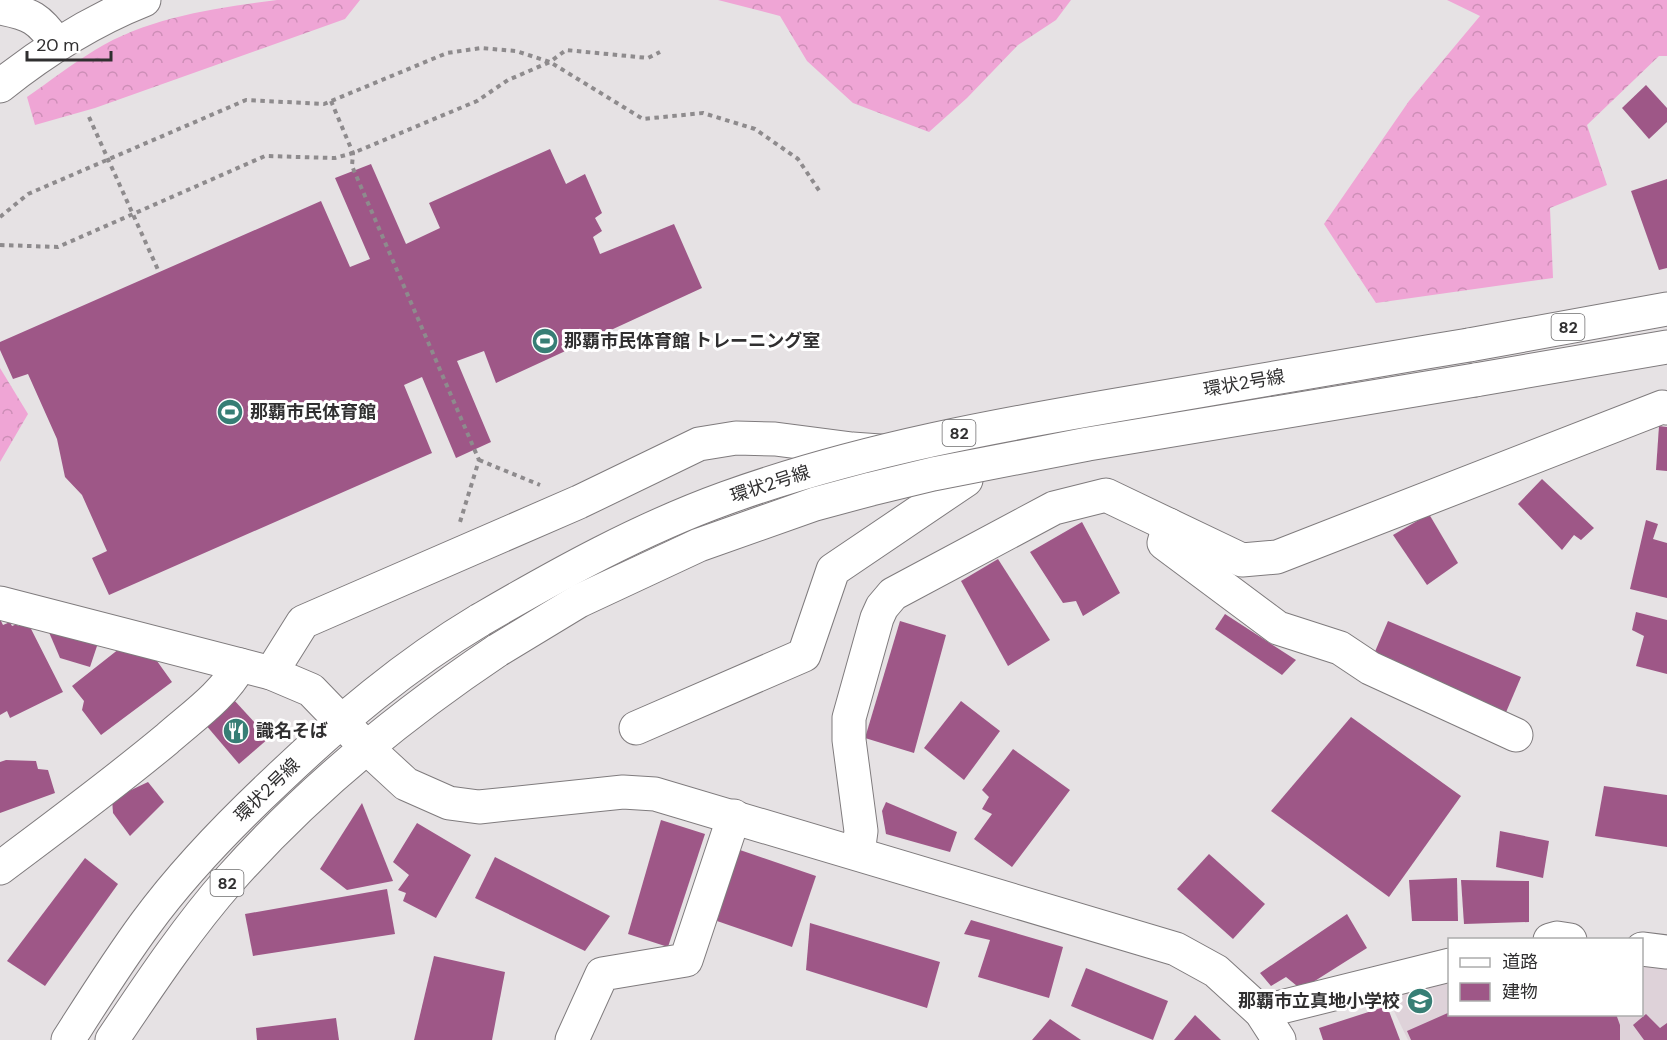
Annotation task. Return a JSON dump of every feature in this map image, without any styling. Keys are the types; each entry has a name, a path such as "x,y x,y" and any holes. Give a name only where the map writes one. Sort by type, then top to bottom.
{"street":[{"path":"0,86 57,44 108,15 144,0"},
{"path":"0,8 29,14 46,27 57,44"},
{"name":"環状2号線","path":"68,1040 146,923 191,868 252,803 341,720 422,657 480,620 550,580 669,520 769,483 841,461 962,432 1667,309"},
{"name":"環状2号線","path":"112,1040 154,976 230,879 325,784 406,716 454,679 498,650 579,601 699,545 815,504 933,474 1088,444 1667,347"},
{"path":"858,853 861,831 849,740 849,718 877,618 882,607 893,594 1054,508 1106,495 1242,560 1277,557 1662,407 1667,408"},
{"path":"272,673 303,622 579,502 699,444 736,438 775,439 852,449 908,453 955,453 966,480 833,570 804,655 636,728"},
{"path":"1170,525 1164,543 1278,628 1340,648 1370,668 1516,735"},
{"path":"0,603 272,673 311,690 368,749 406,784 427,795 456,805 480,807 622,792 655,794 1176,948 1216,971 1261,1012 1279,1040"},
{"path":"0,868 118,779 203,709 230,682 240,665"},
{"path":"572,1040 602,974 686,960 734,816"},
{"path":"1643,948 1667,952"},
{"path":"1261,1012 1448,964"}],"path":[{"path":"0,217 28,194 246,100 324,104 447,53 481,48 516,51 550,62 643,118 703,113 755,129 798,159 820,192"},
{"path":"0,245 58,247 265,156 335,158 353,153 477,101 508,80 550,62 566,50 648,58 660,52"},
{"path":"331,101 353,153 352,166 480,460 447,559"},
{"path":"89,117 159,272"},
{"path":"480,460 579,502"}],"shaded area":[{"name":"那覇市立真地小学校","path":"1643,958 1667,961 1667,1040 1408,1040 1383,988 1448,973 1448,1016 1643,1016"}],"green space":[{"path":"277,0 360,0 345,19 95,108 35,125 27,97 86,55 116,39 138,29 183,16"},
{"path":"718,0 1071,0 1056,20 1018,45 967,98 929,132 853,103 807,61 780,16"},
{"path":"1447,0 1667,0 1667,56 1659,56 1587,125 1607,185 1550,208 1553,278 1376,303 1324,224 1409,101 1480,16"},
{"path":"0,368 28,414 0,462"}],"building":[{"path":"1646,85 1667,108 1667,122 1649,139 1622,108"},
{"name":"那覇市民体育館","path":"550,149 566,184 585,174 602,213 595,218 602,231 593,237 600,254 674,224 702,288 496,383 484,351 457,361 491,442 456,458 422,377 404,385 432,453 109,595 92,558 107,551 82,495 65,477 57,439 28,374 13,379 0,350 0,342 321,201 350,267 370,259 335,178 371,164 406,244 440,228 429,203"},
{"path":"1667,179 1667,268 1659,270 1631,191"},
{"path":"1659,426 1667,427 1667,471 1656,470"},
{"path":"1542,479 1594,528 1581,540 1574,535 1562,550 1518,504"},
{"path":"1429,514 1458,563 1427,585 1393,535"},
{"path":"1646,520 1658,524 1653,539 1667,543 1667,598 1630,589"},
{"path":"1082,522 1120,593 1083,616 1076,601 1063,603 1030,552"},
{"path":"998,559 1050,640 1008,666 961,581"},
{"path":"1636,612 1667,620 1667,674 1636,666 1644,636 1632,630"},
{"path":"1225,614 1296,660 1282,675 1215,629"},
{"path":"0,619 3,625 10,622 12,626 17,624 18,626 27,621 63,692 10,718 7,711 0,715"},
{"path":"900,621 946,635 914,753 865,738"},
{"path":"1388,621 1521,677 1504,717 1371,661"},
{"path":"45,623 99,640 90,667 60,658"},
{"path":"124,645 152,654 172,682 101,735 82,710 84,701 72,686"},
{"name":"識名そば","path":"234,700 269,738 239,764 205,724"},
{"path":"961,701 1000,731 964,780 924,748"},
{"path":"1351,717 1461,796 1389,897 1271,811"},
{"path":"1013,749 1070,790 1012,867 974,839 992,814 982,809 989,797 982,790"},
{"path":"6,760 36,761 38,769 48,770 55,793 0,813 0,762"},
{"path":"148,782 164,802 130,836 113,813 112,799"},
{"path":"1604,786 1667,795 1667,847 1595,836"},
{"path":"886,802 957,832 950,852 886,834 882,811"},
{"path":"362,803 393,881 347,890 320,869"},
{"path":"661,820 705,834 668,947 628,934"},
{"path":"417,823 471,855 436,918 403,901 406,893 398,890 409,875 393,862"},
{"path":"1500,831 1549,841 1543,878 1496,867"},
{"path":"740,850 816,876 792,947 717,921"},
{"path":"1209,854 1265,904 1233,939 1177,889"},
{"path":"495,857 610,916 585,951 475,898"},
{"path":"85,858 118,884 45,986 7,961"},
{"path":"1457,878 1458,921 1412,921 1409,880"},
{"path":"1461,880 1529,881 1529,922 1464,924"},
{"path":"387,889 395,934 253,956 245,914"},
{"path":"1347,914 1367,948 1310,984 1297,986 1286,977 1271,986 1260,973"},
{"path":"971,920 1063,947 1049,998 978,977 990,940 964,934"},
{"path":"810,923 940,962 927,1008 806,970"},
{"path":"434,956 505,972 492,1040 414,1040"},
{"path":"1086,968 1168,1001 1153,1040 1071,1006"},
{"path":"1387,1006 1400,1040 1323,1040 1319,1028"},
{"path":"1448,1013 1448,1016 1617,1016 1620,1025 1620,1040 1411,1040 1407,1031"},
{"path":"1646,1014 1660,1028 1667,1023 1667,1040 1644,1040 1633,1025"},
{"path":"1195,1015 1221,1040 1174,1040"},
{"path":"336,1018 339,1040 257,1040 256,1028"},
{"path":"1050,1019 1081,1040 1032,1040"}],"place":[{"name":"那覇市民体育館 トレーニング室","path":"545,341"},
{"name":"那覇市民体育館","path":"230,412"},
{"name":"識名そば","path":"236,731"},
{"name":"那覇市立真地小学校","path":"1420,1001"}]}
